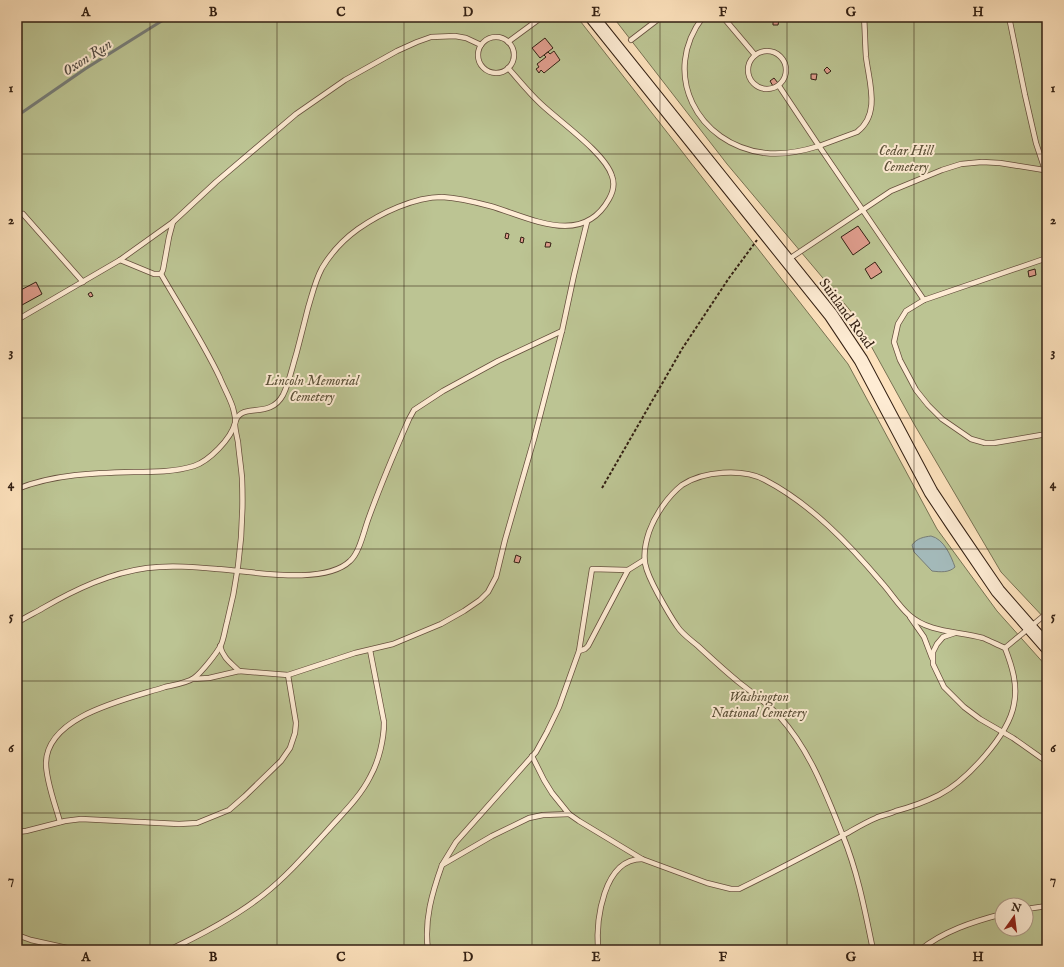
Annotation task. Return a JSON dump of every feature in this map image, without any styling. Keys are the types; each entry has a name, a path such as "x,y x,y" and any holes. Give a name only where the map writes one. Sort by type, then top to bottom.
{"main road":[{"name":"Suitland Road","path":"592,17 788,260 830,315 861,360 932,492 953,525 998,591 1047,647"}],"lane":[{"path":"508,42 542,17"},
{"path":"631,40 661,17"},
{"path":"703,17 694,31 686,56 684,71 691,102 701,120 720,137 734,145 766,153 777,154 806,150 857,132 868,120 872,104 866,56 864,17"},
{"path":"723,17 755,55"},
{"path":"1009,17 1024,95 1036,143 1047,176"},
{"path":"17,320 120,260 173,222 216,182 296,114 345,80 397,51 431,37 455,36 466,38 481,45"},
{"path":"500,37 508,42 513,49 514,54 512,63 508,68 498,73 485,70 478,59 478,50 481,45 487,39 500,37"},
{"path":"769,50 774,52 783,58 786,63 787,73 779,86 773,89 759,88 750,79 748,68 751,59 759,52 769,50"},
{"path":"17,489 44,480 68,476 97,473 150,472 192,467 206,459 223,444 240,414 246,411 265,410 272,407 281,399 290,377 312,293 320,271 342,242 359,228 394,209 415,202 441,197 457,198 488,205 554,226 570,227 587,222 601,210 610,198 613,191 614,182 609,168 600,156 539,102 508,68"},
{"path":"779,86 924,300"},
{"path":"788,260 891,191 942,170 961,164 982,162 1000,163 1044,170"},
{"path":"23,214 82,282"},
{"path":"173,222 161,274 210,357 233,408 241,469 242,502 240,552 230,609 220,646 193,679"},
{"path":"60,822 46,765 49,749 53,740 62,728 80,718 99,708 193,679 209,678 239,671 288,675 324,663 394,644 441,624 480,600 493,584 562,331 587,222"},
{"path":"1047,258 924,300 906,311 900,318 894,342 900,360 916,390 942,419 966,436 985,443 994,443 1047,434"},
{"path":"120,260 154,274 161,274"},
{"path":"17,623 65,595 98,581 126,572 148,568 192,567 298,576 328,572 346,564 355,555 377,495 409,418 414,410 443,391 498,361 562,331"},
{"path":"873,950 860,885 843,836 812,763 775,712 678,628 654,587 646,569 644,550 651,527 659,512 678,488 700,476 712,473 744,474 756,476 765,480 806,506 860,558 882,582 909,616 924,637 933,664 944,687 950,695 980,719 1013,738 1047,762"},
{"path":"579,651 588,646 628,570 644,560"},
{"path":"428,950 426,929 427,917 432,892 442,865 456,842 532,756 540,745 559,707 579,651 592,569 628,570"},
{"path":"1005,648 1047,613"},
{"path":"532,756 552,793 569,814 642,859 707,883 739,889 878,817 924,802 940,794 967,775 1003,732 1014,705 1016,687 1013,671 1005,648 983,638 955,633 926,625 909,616"},
{"path":"932,658 937,644 943,638 955,633"},
{"path":"220,646 226,659 239,671"},
{"path":"169,950 198,936 237,913 263,895 307,854 364,788 374,769 384,730 384,722 370,650"},
{"path":"17,832 26,832 60,822 81,819 122,822 197,823 229,810 281,761 290,748 295,733 296,724 288,675"},
{"path":"442,865 499,832 529,818 543,815 569,814"},
{"path":"598,950 597,940 601,908 612,875 617,869 629,861 642,859"},
{"path":"1034,908 1047,906"},
{"path":"920,950 956,928 994,916"},
{"path":"17,935 76,950"}],"path":[{"path":"602,488 682,349 729,278 764,231"}],"green space":[{"path":"17,17 577,17 848,364 937,529 997,611 1047,667 1047,950 17,950"},
{"name":"Cedar Hill Cemetery","path":"613,17 1047,17 1047,621 1001,572 914,424 854,315 727,164"}],"water":[{"path":"931,536 940,541 946,548 955,567 953,569 944,572 932,571 914,552 912,545 916,541 921,538"}],"building":[{"path":"773,20 779,20 778,25 773,25"},
{"path":"545,38 553,48 540,58 532,48"},
{"path":"554,51 560,60 544,73 541,70 539,73 536,69 539,67 537,64 546,57 544,55 548,52 550,54"},
{"path":"827,67 831,71 827,74 824,70"},
{"path":"811,74 817,74 816,80 811,79"},
{"path":"774,78 778,83 773,86 770,81"},
{"path":"858,226 870,243 853,255 841,237"},
{"path":"506,233 509,234 508,239 505,238"},
{"path":"521,237 524,238 523,243 520,242"},
{"path":"546,242 551,243 550,247 545,247"},
{"path":"875,262 882,272 871,279 865,269"},
{"path":"1035,269 1036,275 1029,277 1028,271"},
{"path":"36,282 42,294 22,305 17,297 17,292"},
{"path":"91,292 93,296 90,297 88,294"},
{"path":"516,555 521,557 519,563 514,562"}],"waterway":[{"name":"Oxon Run","path":"17,116 85,69 168,17"}],"park label":[{"name":"Lincoln Memorial Cemetery","path":"312,388"},
{"name":"Washington National Cemetery","path":"759,704"}]}
